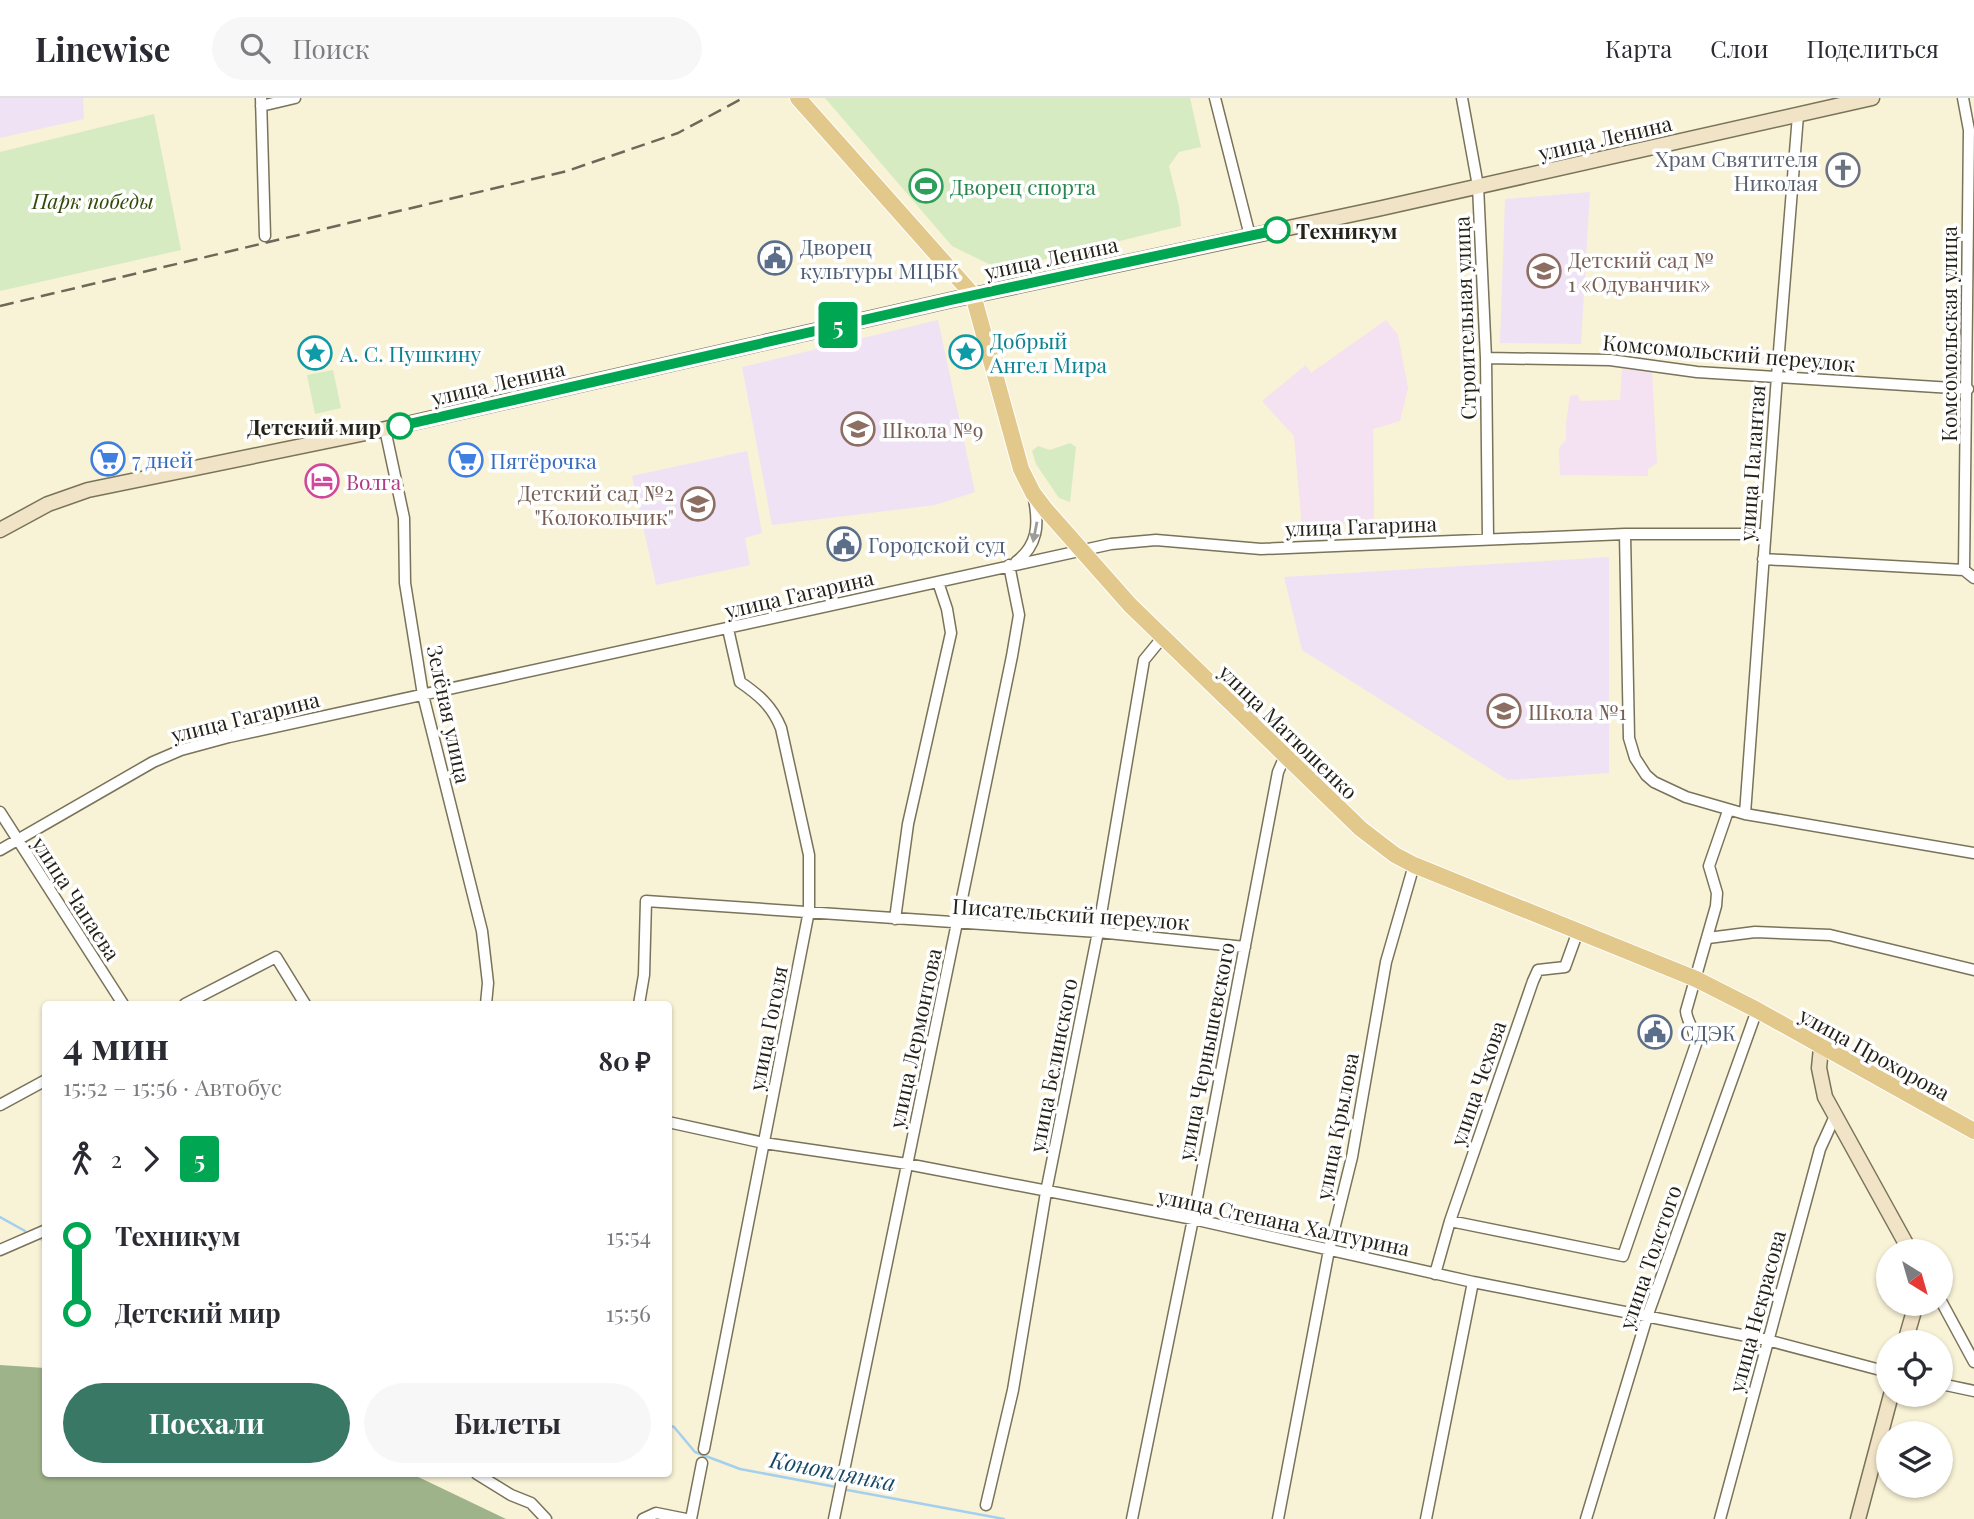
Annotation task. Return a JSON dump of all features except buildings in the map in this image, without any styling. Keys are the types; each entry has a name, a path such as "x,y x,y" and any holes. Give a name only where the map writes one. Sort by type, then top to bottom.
{"main road":[{"path":"798,98 973,295"},
{"name":"улица Ленина","path":"0,530 48,504 88,490 385,429 973,295 1872,98"},
{"name":"улица Матюшенко","path":"973,295 1015,450 1033,493 1080,551 1162,638 1361,830 1395,855 1414,865 1696,979 1757,1010"},
{"name":"улица Прохорова","path":"1757,1010 1974,1131"},
{"path":"1821,1048 1820,1081 1835,1116 1903,1239"},
{"path":"1858,1519 1888,1407"}],"street":[{"path":"265,236 261,102 295,98"},
{"path":"1215,98 1250,236"},
{"name":"Строительная улица","path":"1462,98 1478,186 1486,358 1488,539"},
{"name":"Комсомольская улица","path":"1963,98 1969,130 1969,574"},
{"name":"улица Палантая","path":"1745,814 1798,115"},
{"name":"Комсомольский переулок","path":"1486,358 1610,360 1697,372 1968,389"},
{"name":"Зелёная улица","path":"385,429 404,518 405,583 423,695 482,931 488,983 486,1001"},
{"path":"1012,565 1026,555 1037,530 1038,518 1033,493"},
{"path":"1625,534 1629,738 1641,768 1654,782 1686,797 1728,811 1974,853"},
{"name":"улица Гагарина","path":"0,850 153,762 181,750 229,737 1012,565 1137,540 1179,540 1261,549 1625,534 1765,534"},
{"path":"1763,559 1969,574"},
{"name":"улица Лермонтова","path":"835,1516 1019,615 1012,565"},
{"path":"895,919 908,824 951,633 938,582"},
{"name":"улица Гоголя","path":"704,1449 809,911 809,855 780,728 776,715 765,700 740,682 727,629"},
{"name":"улица Белинского","path":"986,1504 1013,1390 1046,1192 1098,932 1144,660 1162,638"},
{"name":"улица Чернышевского","path":"1132,1519 1193,1219 1278,772 1285,756"},
{"path":"1450,1221 1623,1256 1696,1044 1696,1035 1686,1011 1716,906 1717,893 1709,866 1728,811"},
{"name":"улица Чапаева","path":"0,812 121,1001"},
{"name":"улица Крылова","path":"1278,1519 1329,1250 1352,1157 1386,962 1414,865"},
{"name":"Писательский переулок","path":"640,1001 644,975 646,901 1098,932 1245,947"},
{"name":"улица Чехова","path":"1435,1273 1450,1221 1533,981 1538,970 1565,967 1578,931"},
{"path":"1708,938 1755,932 1830,934 1974,970"},
{"path":"191,1001 276,957 303,1001"},
{"name":"улица Толстого","path":"1586,1519 1647,1317 1757,1010"},
{"path":"0,1105 42,1082"},
{"name":"улица Некрасова","path":"1720,1519 1820,1149 1835,1116"},
{"name":"улица Степана Халтурина","path":"672,1123 764,1143 906,1164 1193,1219 1473,1282 1767,1340 1876,1369"},
{"path":"0,1250 42,1232"},
{"path":"1426,1519 1473,1282"},
{"path":"1949,1316 1974,1362"},
{"path":"1953,1387 1974,1391"},
{"path":"643,1519 656,1513 688,1519 702,1463"},
{"path":"484,1477 531,1503 546,1519"}],"shaded area":[{"path":"0,98 83,98 84,119 0,138"},
{"name":"Детский сад № 1 «Одуванчик»","path":"1590,192 1581,344 1500,343 1505,199"},
{"name":"Школа №9","path":"938,320 975,492 935,505 772,525 742,367"},
{"path":"1386,320 1398,335 1408,388 1400,421 1373,429 1374,521 1302,527 1294,436 1262,401 1306,365 1311,373"},
{"path":"1622,369 1652,371 1657,463 1648,469 1648,476 1560,475 1559,448 1566,440 1570,396 1578,395 1580,401 1620,400"},
{"name":"Детский сад №2 \"Колокольчик\"","path":"747,451 762,533 745,538 750,565 656,585 632,476"},
{"name":"Школа №1","path":"1609,557 1609,773 1508,780 1302,650 1284,577"}],"green space":[{"path":"825,98 1190,98 1201,147 1179,152 1169,166 1181,226 1001,270 952,246"},
{"name":"Парк победы","path":"154,114 181,250 0,291 0,152"},
{"path":"333,370 341,408 315,414 307,375"},
{"path":"1070,443 1076,447 1070,502 1059,498 1036,464 1032,451 1038,446 1050,450"},
{"path":"0,1365 42,1368 42,1477 418,1477 506,1519 0,1519"}],"waterway":[{"name":"Коноплянка","path":"0,1217 25,1231"},
{"name":"Коноплянка","path":"672,1426 695,1452 740,1469 836,1487"},
{"name":"Коноплянка","path":"842,1489 1004,1519"}],"railway":[{"path":"0,306 567,171 678,133 743,98"}],"bus line":[{"name":"5","path":"400,426 951,300 1277,230"}],"place":[{"name":"Храм Святителя Николая","path":"1843,170"},
{"name":"Дворец спорта","path":"926,186"},
{"name":"Техникум","path":"1277,230"},
{"name":"Дворец культуры МЦБК","path":"775,258"},
{"name":"Детский сад № 1 «Одуванчик»","path":"1544,271"},
{"name":"Добрый Ангел Мира","path":"966,352"},
{"name":"А. С. Пушкину","path":"315,353"},
{"name":"Детский мир","path":"400,426"},
{"name":"Школа №9","path":"858,429"},
{"name":"7 дней","path":"108,459"},
{"name":"Пятёрочка","path":"466,460"},
{"name":"Волга","path":"322,481"},
{"name":"Детский сад №2 \"Колокольчик\"","path":"698,504"},
{"name":"Городской суд","path":"844,544"},
{"name":"Школа №1","path":"1504,711"},
{"name":"СДЭК","path":"1655,1032"}]}
